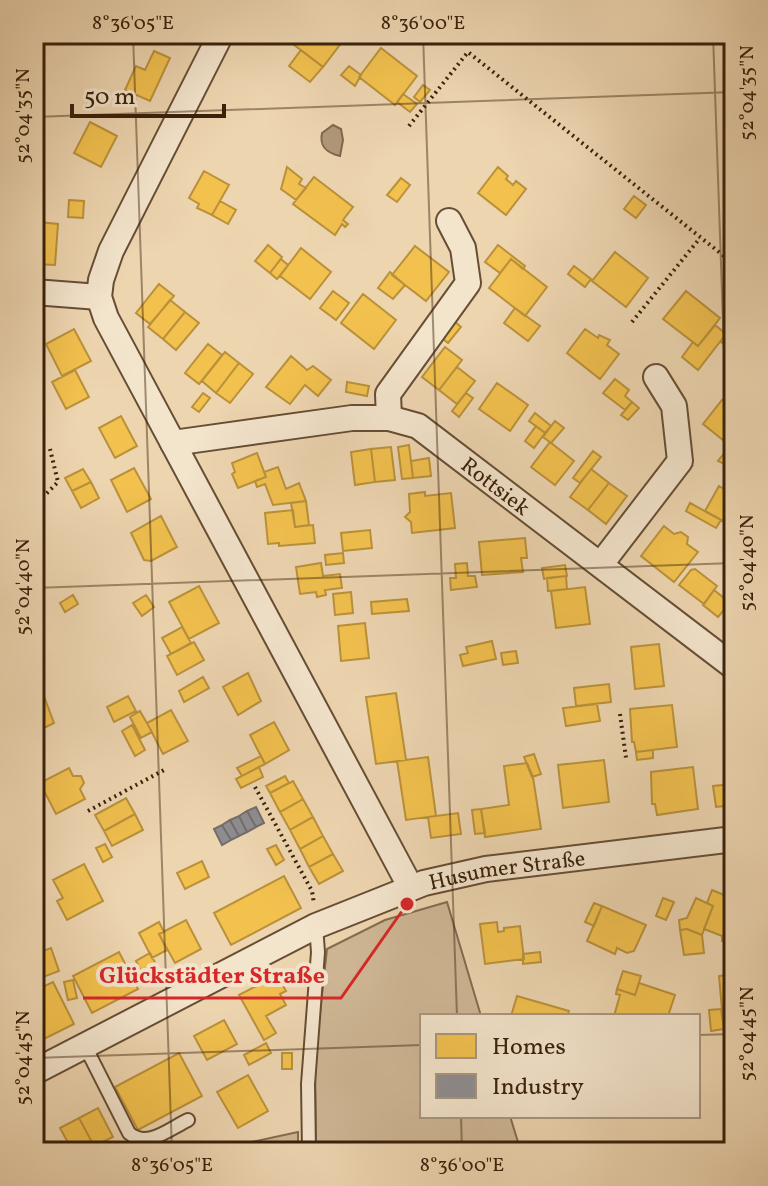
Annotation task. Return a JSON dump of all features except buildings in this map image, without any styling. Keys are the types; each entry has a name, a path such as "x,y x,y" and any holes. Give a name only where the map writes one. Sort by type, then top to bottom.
{"street":[{"path":"221,34 126,217 105,267 99,297 106,318 411,888"},
{"path":"389,418 388,394 468,283 463,248 449,221"},
{"path":"34,292 99,297"},
{"path":"601,564 680,461 674,406 656,377"},
{"name":"Rottsiek","path":"173,443 352,418 389,418 418,426 734,667"},
{"name":"Husumer Straße","path":"34,1072 316,926 437,878 486,869 734,839"}],"lane":[{"path":"309,1152 308,1084 318,952 316,926"},
{"path":"85,1046 129,1133 136,1139 147,1141 188,1120"}],"path":[{"path":"409,126 468,52 734,264"},
{"path":"632,322 700,238"},
{"path":"34,506 58,482 50,449"},
{"path":"620,714 626,758"},
{"path":"88,811 164,770"},
{"path":"255,787 312,891 316,926"}],"shaded area":[{"path":"333,125 341,129 343,140 340,156 328,151 322,142 322,133"},
{"path":"447,902 480,1014 420,1014 420,1118 511,1118 521,1152 316,1152 315,1059 327,949 385,920"},
{"path":"298,1132 298,1152 206,1152"}],"place":[{"name":"Glückstädter Straße","path":"407,904"}]}
